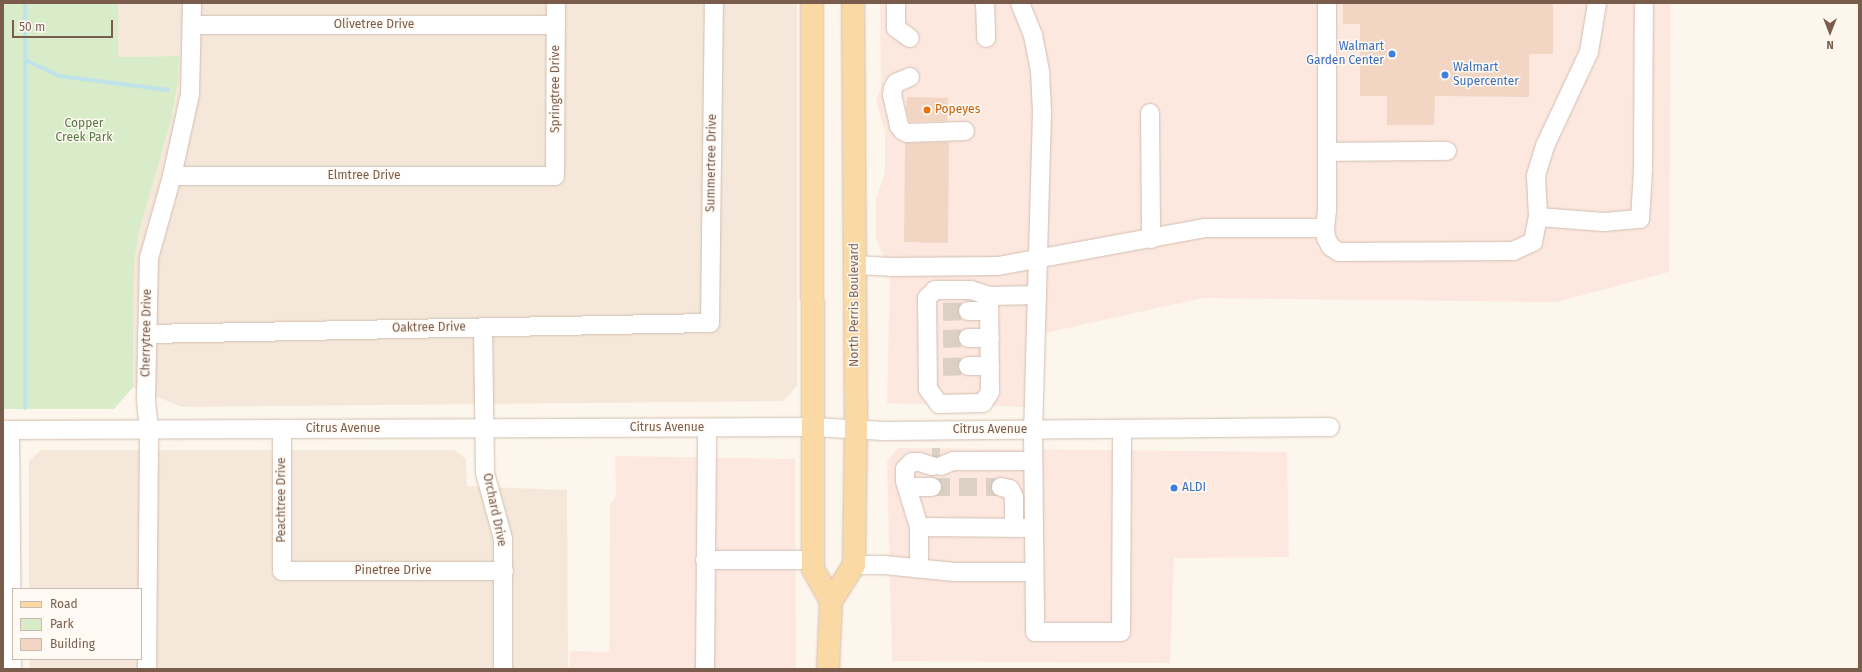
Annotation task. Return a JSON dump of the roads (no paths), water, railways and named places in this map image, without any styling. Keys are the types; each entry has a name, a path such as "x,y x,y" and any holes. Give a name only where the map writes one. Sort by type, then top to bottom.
{"main road":[{"path":"812,3 813,569 831,601"},
{"name":"North Perris Boulevard","path":"853,3 856,265 854,565"},
{"path":"828,669 831,601 854,565"}],"street":[{"name":"Cherrytree Drive","path":"147,669 148,430 146,399 149,258 172,176 190,94 192,3"},
{"name":"Springtree Drive","path":"555,176 556,3"},
{"name":"Summertree Drive","path":"710,323 714,3"},
{"path":"896,3 896,28 910,38"},
{"path":"985,3 986,38"},
{"path":"1020,3 1033,35 1040,71 1042,112 1033,430 1035,632 1121,632 1122,429"},
{"path":"1327,3 1327,152 1325,228 1326,238 1331,247 1339,252 1513,251 1533,242 1538,217 1536,176 1544,146 1589,52 1597,3"},
{"path":"1538,217 1604,222 1640,219 1643,170 1644,3"},
{"name":"Olivetree Drive","path":"192,25 556,25"},
{"path":"910,77 896,83 893,88 892,95 899,126 903,131 907,133 965,131"},
{"path":"1150,113 1151,239"},
{"path":"1327,152 1447,151"},
{"name":"Elmtree Drive","path":"172,176 555,176"},
{"path":"856,265 891,267 998,266 1038,260 1206,228 1325,228"},
{"path":"963,290 964,266"},
{"path":"935,290 971,290 989,304 990,392 983,403 939,404 928,389 936,367 935,313 927,298 935,290"},
{"path":"968,311 989,304 1036,294"},
{"name":"Oaktree Drive","path":"147,334 710,323"},
{"name":"Orchard Drive","path":"482,327 485,473 503,539 503,669"},
{"path":"968,338 990,338"},
{"path":"968,366 990,366"},
{"name":"Citrus Avenue","path":"6,430 813,427 884,431 1330,427"},
{"path":"705,669 707,428"},
{"name":"Peachtree Drive","path":"282,429 282,571"},
{"path":"6,430 12,669"},
{"path":"919,568 919,527 906,487 905,469 912,462 1033,461"},
{"path":"906,487 932,486"},
{"path":"1001,487 1010,489 1014,497 1014,528"},
{"path":"919,527 1034,528"},
{"path":"705,560 813,560"},
{"path":"854,565 884,565 955,572 1034,572"},
{"name":"Pinetree Drive","path":"282,571 504,572"}],"waterway":[{"path":"25,3 25,408"},
{"path":"25,60 59,76 168,90"}],"tunnel":[{"path":"943,312 968,311"},
{"path":"943,339 968,338"},
{"path":"943,367 968,366"},
{"path":"932,457 940,457"},
{"path":"932,487 1001,487"}],"place":[{"name":"Walmart Garden Center","path":"1392,54"},
{"name":"Walmart Supercenter","path":"1445,75"},
{"name":"Popeyes","path":"927,110"},
{"name":"ALDI","path":"1174,488"}],"park label":[{"name":"Copper Creek Park","path":"84,131"}]}
